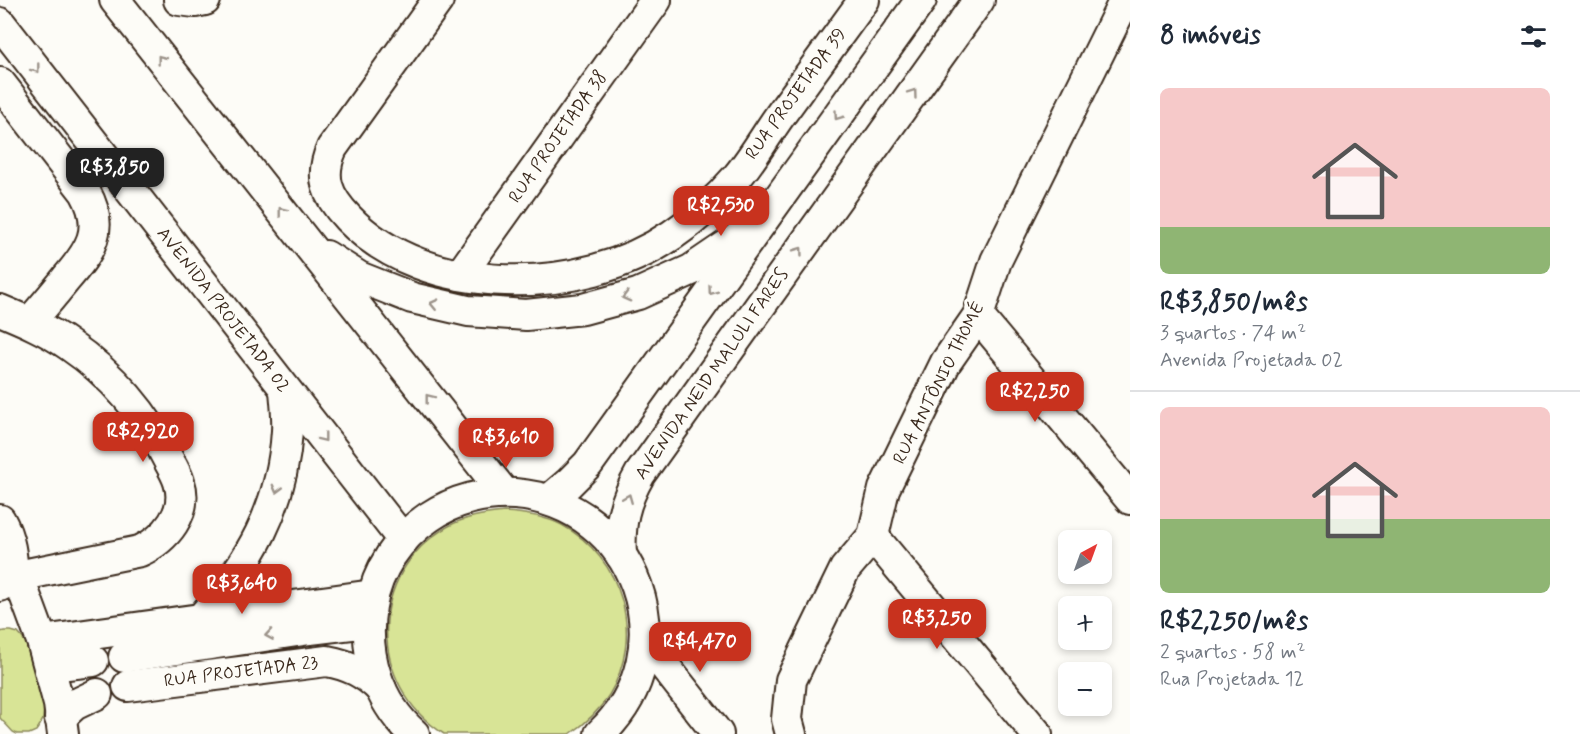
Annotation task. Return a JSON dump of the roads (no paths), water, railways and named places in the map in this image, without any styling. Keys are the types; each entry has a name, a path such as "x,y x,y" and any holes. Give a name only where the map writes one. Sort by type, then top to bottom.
{"street":[{"path":"115,0 504,493"},
{"name":"RUA PROJETADA 39","path":"438,0 332,148 326,164 326,180 330,195 339,209 358,229 404,259 430,268 501,280 546,279 590,272 632,257 671,236 706,209 737,177 864,0"},
{"name":"RUA PROJETADA 38","path":"460,274 656,0"},
{"path":"549,500 588,464 921,0"},
{"name":"AVENIDA NEID MALULI FARES","path":"621,555 621,521 625,504 640,474 979,0"},
{"name":"RUA ANTÔNIO THOMÉ","path":"791,734 787,719 791,680 845,569 873,536 884,489 946,362 978,316 996,261 1125,0"},
{"name":"AVENIDA PROJETADA 02","path":"0,23 403,540"},
{"path":"0,83 85,192 93,209 93,236 87,253 30,322"},
{"path":"310,246 359,276 412,298 468,311 526,315 583,309 638,294 670,280 691,270 738,238 779,198"},
{"path":"0,310 30,322 69,345 104,372 135,405 160,442 179,482 181,501 171,528 158,542 149,547 7,581"},
{"path":"978,316 1130,499"},
{"path":"200,620 234,578 256,545 272,508 282,470 287,430 285,390"},
{"path":"408,732 381,689 373,667 369,645 370,609 379,578 389,558 403,540 419,524 438,511 481,496 504,493 549,500 570,509 607,537 621,555 632,575 640,596 644,619 645,641 641,664 624,706 600,734"},
{"path":"0,520 9,539 12,557 7,581"},
{"path":"873,536 1037,734"},
{"path":"7,581 25,595 46,654 59,704 62,726"},
{"path":"46,654 200,620 370,609"},
{"name":"RUA PROJETADA 23","path":"370,609 310,629 126,671 327,662 340,663 357,670 381,689"},
{"path":"645,641 718,734"},
{"path":"46,654 93,661"},
{"path":"62,726 74,705 97,694"}]}
